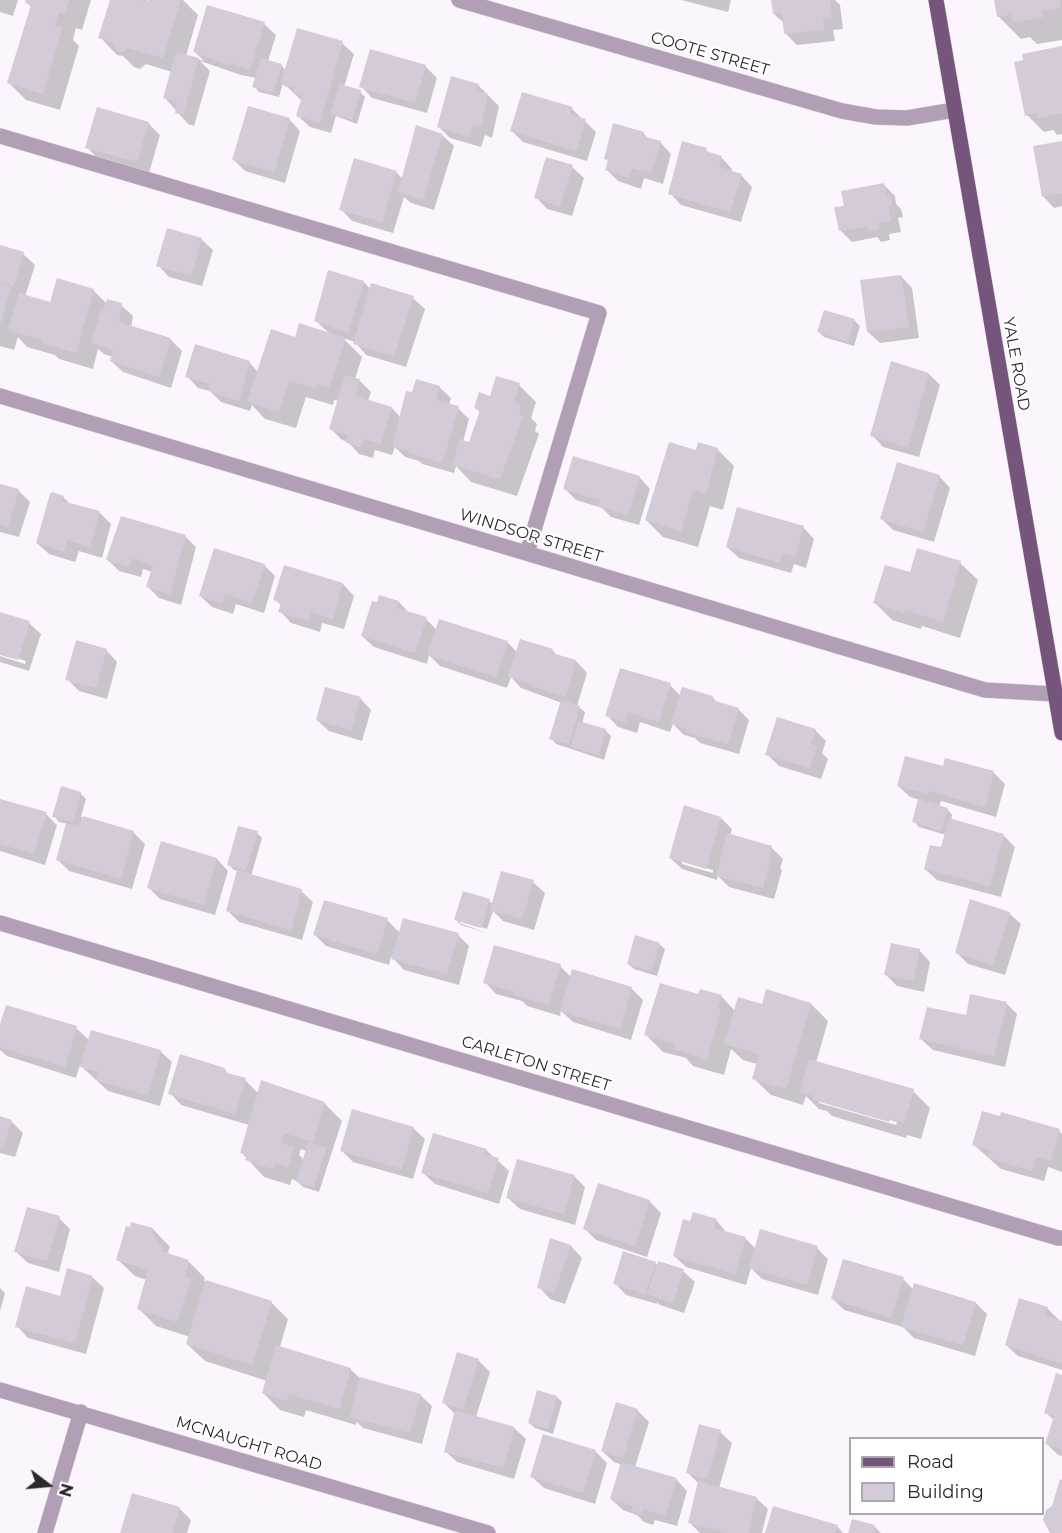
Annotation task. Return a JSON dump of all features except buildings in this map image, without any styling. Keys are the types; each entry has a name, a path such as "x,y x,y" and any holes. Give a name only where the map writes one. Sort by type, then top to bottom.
{"main road":[{"name":"YALE ROAD","path":"936,0 1062,733"}],"street":[{"name":"COOTE STREET","path":"459,0 842,111 876,117 907,118 954,110"},
{"path":"0,136 599,313 527,553"},
{"name":"WINDSOR STREET","path":"0,396 985,690 1055,694"},
{"name":"CARLETON STREET","path":"0,923 1062,1238"},
{"name":"MCNAUGHT ROAD","path":"0,1390 488,1533"},
{"path":"45,1533 81,1412"}]}
